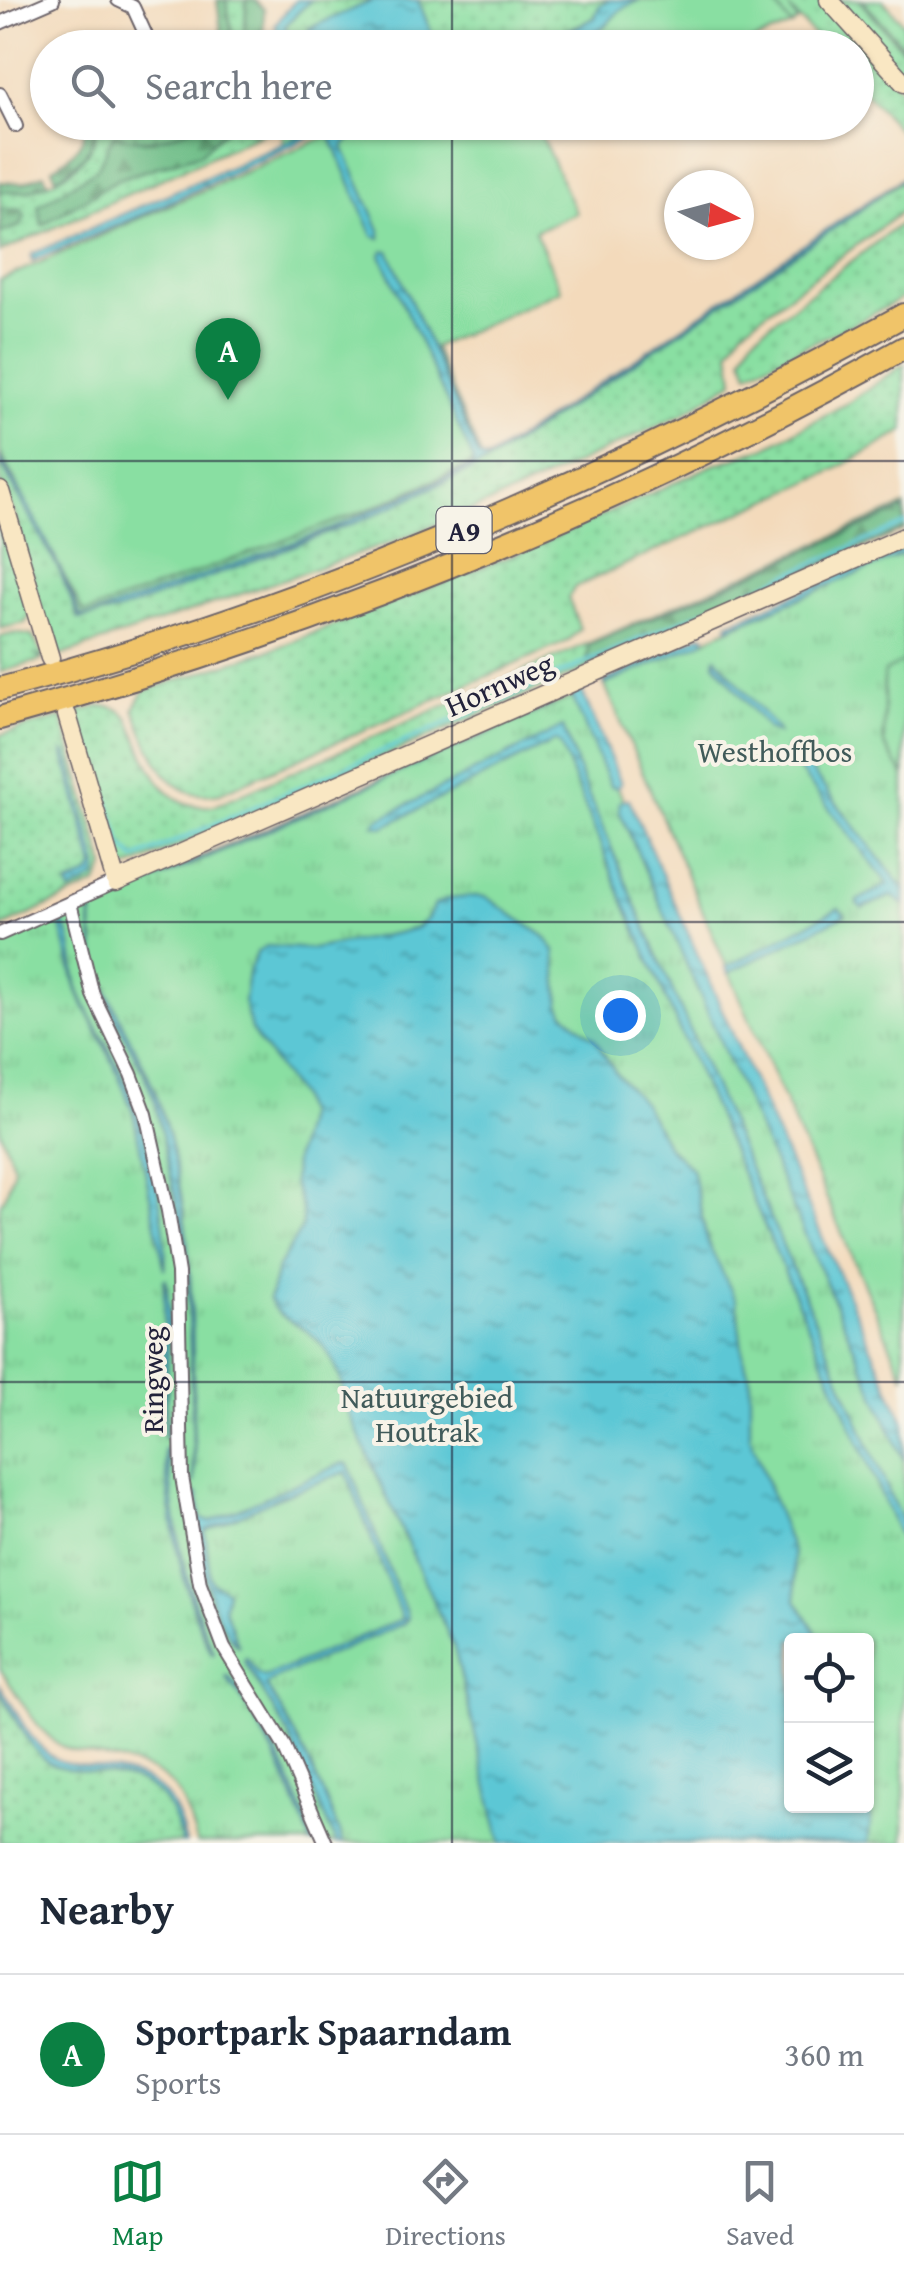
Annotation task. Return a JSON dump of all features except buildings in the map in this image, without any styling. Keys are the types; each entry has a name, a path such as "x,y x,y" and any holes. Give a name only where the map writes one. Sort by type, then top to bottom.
{"highway":[{"name":"A9","path":"0,688 274,602 464,529 654,445 904,315"},
{"name":"A9","path":"0,718 261,638 467,560 676,466 904,348"}],"street":[{"path":"0,24 53,0"},
{"path":"118,0 133,7 143,30"},
{"path":"830,0 857,30"},
{"path":"874,49 904,83"},
{"path":"0,94 16,126"},
{"path":"0,491 50,658"},
{"name":"Hornweg","path":"116,882 904,538"},
{"path":"0,934 116,882 67,716"},
{"name":"Ringweg","path":"70,902 93,995 132,1074 146,1114 168,1211 178,1293 182,1477 197,1572 224,1648 283,1744 326,1843"}],"green space":[{"path":"217,0 226,0 232,30 221,30"},
{"path":"226,0 247,0 244,30 232,30"},
{"path":"247,0 254,0 264,9 263,30 244,30"},
{"path":"311,0 374,0 309,30 286,30 286,24"},
{"path":"418,0 611,0 596,18 570,30 430,30"},
{"path":"635,0 771,0 792,26 782,30 568,30"},
{"path":"722,0 822,0 848,30 809,30 789,8 798,21 782,30 721,30"},
{"path":"838,0 859,0 904,51 904,76 874,41 874,30 864,30"},
{"path":"862,0 883,0 904,24 904,47"},
{"path":"874,59 904,93 904,136 874,102"},
{"path":"81,140 93,140 78,162 56,178 52,169"},
{"path":"94,140 112,140 97,169 38,206 43,224 118,179 200,154 214,140 248,140 0,252 0,233 20,226 21,210 0,209 0,192 48,183 87,154"},
{"path":"111,140 214,140 200,154 118,179 42,225 38,206 97,169"},
{"path":"317,140 543,140 576,213 535,231 561,290 434,347 482,459 372,508 90,612 83,612 0,452 0,280"},
{"path":"44,174 48,183 28,191 0,192 0,182 23,183"},
{"path":"904,179 904,210 743,329 730,350 734,381 683,414 511,494 393,542 54,658 15,515 0,481 0,464 5,462 63,570 372,508 482,459 495,457"},
{"path":"0,209 22,210 25,216 20,226 0,233"},
{"path":"904,221 904,297 749,373 743,357 753,337"},
{"path":"904,364 904,431 835,470 575,587 568,598 580,629 568,641 220,793 186,790 173,782 154,756 134,709 144,691 276,648 531,548 711,466 764,448 851,401"},
{"path":"904,506 904,530 121,869 70,715 100,706 121,711 128,717 149,765 169,792 197,806 216,805"},
{"path":"0,507 30,615 25,623 0,629"},
{"path":"904,509 904,529 593,663 587,662 589,645"},
{"name":"Westhoffbos","path":"904,553 904,1377 604,683"},
{"path":"15,633 32,636 44,657 37,656 42,660 0,672 0,637"},
{"path":"904,661 904,775 884,745 884,672"},
{"name":"Natuurgebied Houtrak","path":"577,695 904,1436 904,1843 197,1843 184,1804 168,1781 142,1767 67,1749 48,1736 0,1669 0,1205 14,1167 0,1130 0,943"},
{"path":"62,717 105,867 97,884 0,928 0,735"},
{"path":"0,1692 41,1756 58,1766 124,1777 151,1788 169,1808 182,1843 0,1843"}],"water":[{"path":"296,0 311,0 286,24 286,30 276,30 276,23"},
{"path":"374,0 418,0 430,30 309,30"},
{"path":"610,0 639,0 597,30 569,30 595,18 599,6"},
{"path":"291,140 303,140 32,261 32,254"},
{"path":"332,140 349,140 343,147 380,230 380,238 373,236"},
{"path":"904,177 486,463 365,519 119,611 79,619 60,572 0,462 0,458 44,535 80,616 92,616 333,528 473,466 381,255 383,251 389,251 479,457 486,460"},
{"path":"904,546 904,554 728,628 728,624"},
{"path":"705,635 705,641 604,685 604,681"},
{"path":"716,657 778,733 769,730 715,663"},
{"path":"576,689 581,689 621,783 617,788 610,786 572,696"},
{"path":"553,704 93,908 93,934 104,984 149,1076 178,1178 189,1256 194,1484 183,1234 155,1102 110,1008 94,962 90,906"},
{"path":"563,727 582,780 904,1527 904,1547 621,895 560,744 555,741 383,827 374,825 377,820"},
{"path":"788,747 793,748 904,889 904,905 892,896 862,908 857,904 888,884 786,753"},
{"path":"63,751 67,753 98,866 96,878 70,892 68,885 91,874 94,867"},
{"path":"629,799 904,1422 904,1461 619,810 620,801"},
{"path":"486,897 545,937 555,951 560,1004 565,1014 595,1039 616,1073 643,1103 668,1147 692,1169 707,1241 736,1300 743,1357 750,1378 750,1436 793,1554 796,1600 817,1633 784,1633 784,1813 870,1813 868,1843 501,1843 454,1647 345,1404 335,1366 318,1341 282,1316 269,1300 278,1267 302,1228 302,1209 293,1183 305,1116 299,1097 251,1030 244,1001 248,973 258,951 267,946 312,949 397,933 416,928 427,919 434,905 448,899"},
{"path":"839,908 845,915 728,973 726,967"},
{"path":"59,918 71,942 79,991 122,1074 139,1117 159,1198 165,1270 133,1112 77,991"},
{"path":"164,1280 169,1312 164,1437"},
{"path":"164,1449 187,1578 212,1654 192,1605 178,1554"},
{"path":"343,1463 351,1471 408,1618 403,1624 266,1685 318,1782 343,1843 336,1843 288,1733 244,1661 246,1658 265,1677 402,1619 346,1472 205,1531 210,1577 227,1591 224,1608 239,1647 210,1597 193,1497 198,1495 201,1519 210,1522"},
{"path":"228,1676 266,1733 315,1843 311,1843 264,1736"},
{"path":"0,1685 31,1735 56,1759 130,1774 156,1786 174,1808 186,1843 182,1843 169,1808 151,1788 124,1777 58,1766 41,1756 0,1692"}],"waterway":[{"path":"91,748 121,844 135,859 904,524"}],"place":[{"name":"Sportpark Spaarndam","path":"228,400"}]}
